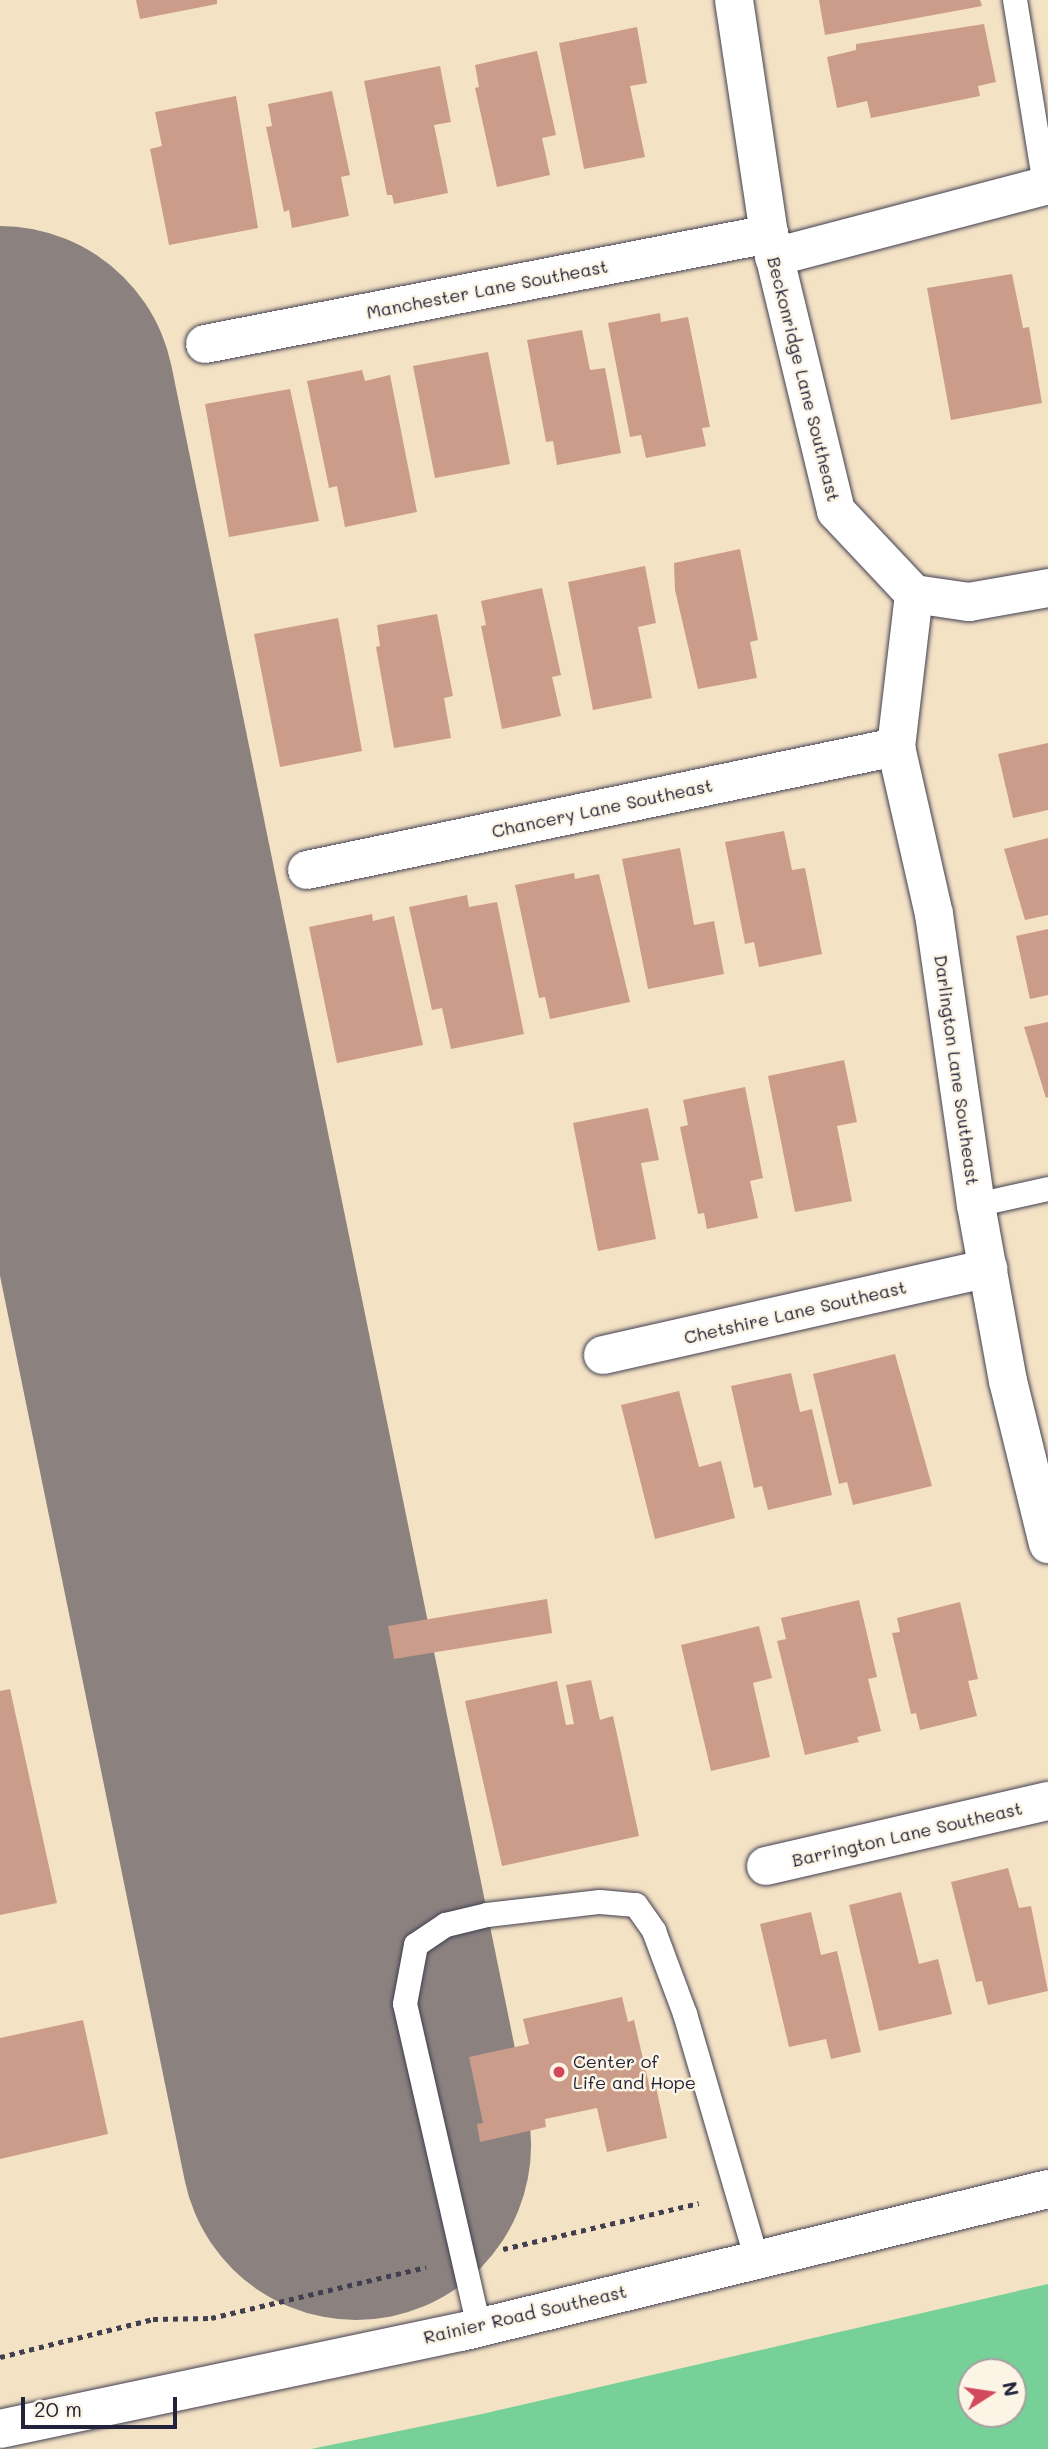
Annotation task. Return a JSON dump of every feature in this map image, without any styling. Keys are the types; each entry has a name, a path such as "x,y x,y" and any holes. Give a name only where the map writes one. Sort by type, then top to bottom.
{"street":[{"name":"Beckonridge Lane Southeast","path":"733,0 771,246 836,511 914,594"},
{"name":"Manchester Lane Southeast","path":"205,344 771,246 1047,185"},
{"path":"914,594 968,603 1048,588"},
{"name":"Darlington Lane Southeast","path":"914,594 896,747 934,914 976,1205 1008,1381 1048,1544"},
{"name":"Chancery Lane Southeast","path":"307,870 896,747"},
{"name":"Chetshire Lane Southeast","path":"603,1355 988,1268"},
{"name":"Barrington Lane Southeast","path":"766,1866 1048,1801"},
{"name":"Rainier Road Southeast","path":"0,2429 479,2327 1048,2189"}],"lane":[{"path":"1015,0 1047,185"},
{"path":"976,1205 1048,1189"},
{"path":"479,2327 405,2004 416,1945 446,1925 487,1915 600,1902 636,1905 654,1931 685,2014 757,2260"}],"path":[{"path":"0,2357 153,2319 211,2318 738,2194"}],"green space":[{"path":"1048,2284 1048,2449 311,2449 482,2414"}],"building":[{"path":"136,0 217,0 217,4 140,19"},
{"path":"819,0 980,0 982,6 825,35"},
{"path":"984,24 996,82 978,86 980,96 871,118 867,101 837,108 827,57 856,50 856,44"},
{"path":"637,27 647,83 630,86 645,157 584,169 559,43"},
{"path":"537,51 556,135 542,138 550,175 497,187 475,88 479,87 475,65"},
{"path":"440,66 451,122 434,125 448,193 394,204 392,195 387,195 364,81"},
{"path":"332,91 350,175 341,177 349,216 292,228 289,210 284,212 266,127 272,126 268,104"},
{"path":"236,96 258,228 169,245 150,149 162,146 155,112"},
{"path":"1012,274 1023,328 1029,327 1042,403 951,420 927,288"},
{"path":"660,313 661,322 688,317 710,427 702,428 706,446 646,458 641,435 630,437 608,323"},
{"path":"582,330 590,370 605,368 621,453 557,465 553,441 546,442 527,340"},
{"path":"488,352 510,464 435,478 413,366"},
{"path":"362,370 365,381 390,375 417,512 345,527 337,486 329,488 307,381"},
{"path":"290,389 319,521 229,537 205,404"},
{"path":"740,549 758,640 750,642 757,678 698,689 675,590 674,563"},
{"path":"645,566 656,623 638,627 652,698 593,710 568,582"},
{"path":"542,588 561,675 552,677 561,716 502,729 481,626 486,625 481,601"},
{"path":"437,614 453,696 444,698 451,738 394,748 376,647 380,646 377,625"},
{"path":"338,618 362,751 280,767 254,634"},
{"path":"1048,743 1048,810 1013,818 998,754"},
{"path":"784,831 792,870 805,868 822,954 759,967 754,942 745,944 725,842"},
{"path":"1048,838 1048,915 1025,920 1004,849"},
{"path":"680,848 694,925 714,921 724,974 648,989 622,859"},
{"path":"574,873 575,879 599,874 630,1002 550,1019 545,997 539,998 515,885"},
{"path":"467,895 469,907 497,902 524,1034 451,1049 442,1008 432,1010 409,907"},
{"path":"372,914 373,921 394,916 423,1045 337,1063 309,927"},
{"path":"1048,929 1048,995 1030,999 1016,936"},
{"path":"1048,1022 1048,1097 1046,1098 1024,1027"},
{"path":"844,1060 857,1122 837,1126 852,1201 795,1212 768,1076"},
{"path":"745,1087 763,1178 750,1181 758,1218 707,1229 704,1213 698,1214 680,1127 688,1125 683,1100"},
{"path":"648,1108 659,1160 641,1163 656,1239 598,1251 573,1123"},
{"path":"895,1354 932,1486 853,1505 847,1482 839,1484 813,1374"},
{"path":"791,1373 800,1412 812,1409 832,1495 768,1510 762,1486 754,1488 731,1386"},
{"path":"679,1391 699,1467 721,1461 735,1518 655,1539 621,1405"},
{"path":"547,1599 552,1633 394,1659 388,1626"},
{"path":"859,1600 877,1677 868,1679 881,1731 857,1737 859,1742 805,1755 777,1641 786,1639 781,1618"},
{"path":"960,1602 978,1679 968,1681 977,1716 920,1730 916,1713 911,1714 892,1633 900,1632 897,1618"},
{"path":"759,1626 772,1678 753,1683 770,1757 711,1771 681,1645"},
{"path":"591,1680 600,1720 613,1716 639,1836 502,1866 465,1701 557,1681 566,1725 574,1724 566,1685"},
{"path":"10,1689 57,1903 0,1915 0,1691"},
{"path":"1008,1868 1019,1908 1031,1906 1048,1991 988,2005 982,1981 976,1982 951,1882"},
{"path":"901,1892 919,1964 938,1959 952,2014 879,2031 849,1905"},
{"path":"811,1912 821,1955 837,1951 861,2052 831,2059 826,2039 789,2047 760,1924"},
{"name":"Center of Life and Hope","path":"622,1997 628,2022 634,2020 650,2089 656,2087 667,2138 607,2152 597,2108 545,2119 546,2127 480,2142 477,2124 483,2123 469,2057 529,2044 523,2019"},
{"path":"83,2020 108,2134 0,2159 0,2038"}],"runway":[{"path":"0,401 356,2145"}],"place":[{"name":"Center of Life and Hope","path":"559,2072"}]}
